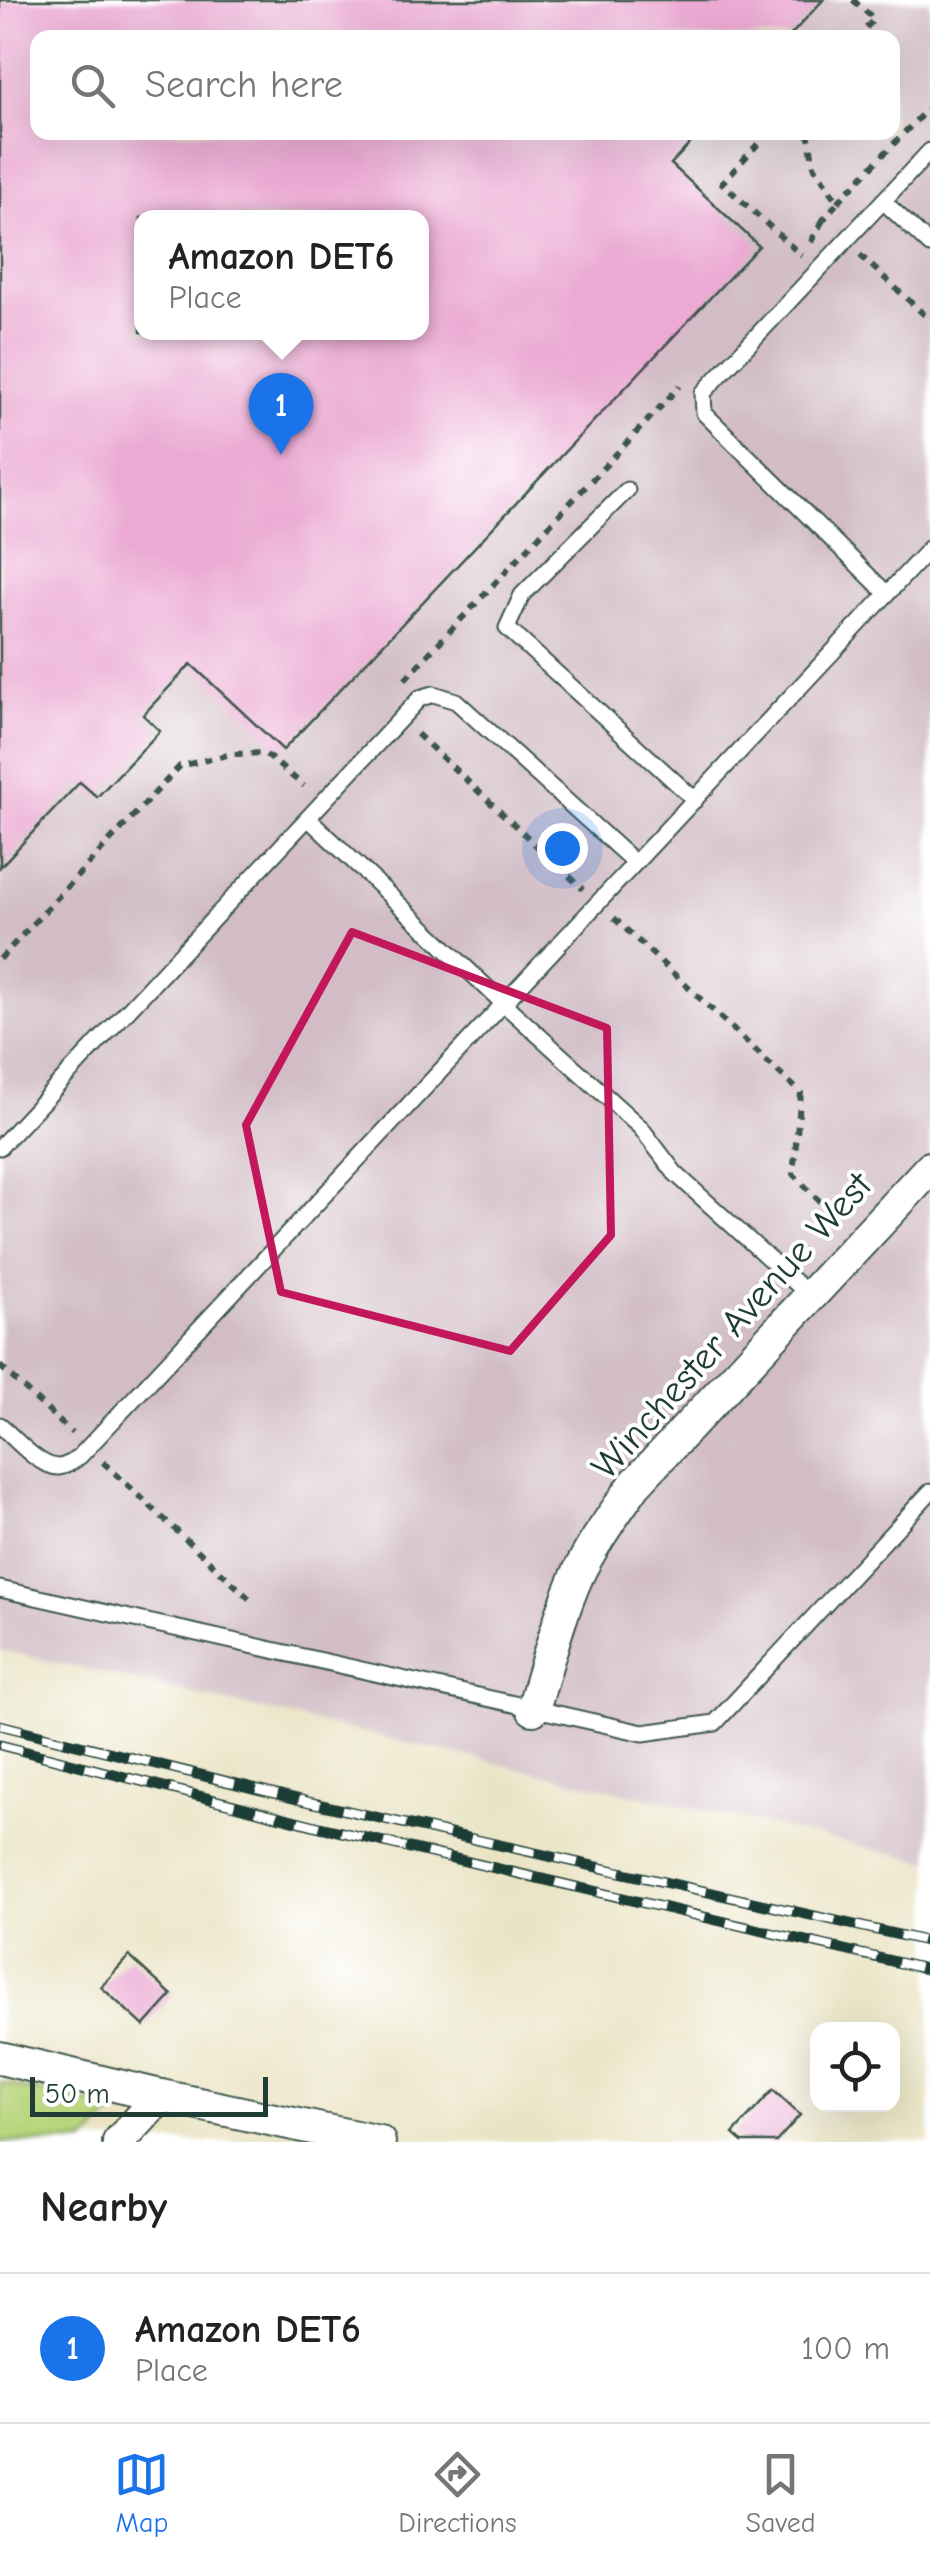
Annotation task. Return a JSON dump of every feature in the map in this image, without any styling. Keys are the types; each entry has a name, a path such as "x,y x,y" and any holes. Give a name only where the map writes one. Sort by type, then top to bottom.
{"street":[{"name":"Winchester Avenue West","path":"532,1709 578,1573 636,1484 930,1168"},
{"path":"0,2058 379,2142"},
{"path":"119,2142 160,2096"}],"lane":[{"path":"887,594 704,413 704,393 930,151"},
{"path":"883,202 930,245"},
{"path":"627,490 522,594 507,628 695,800"},
{"path":"0,1425 50,1466 70,1464 88,1448 930,548"},
{"path":"0,1147 420,698 434,694 456,701 635,863"},
{"path":"308,818 641,1128 675,1173 810,1296"},
{"path":"0,1589 643,1734 714,1723 930,1492"}],"path":[{"path":"854,0 874,19 864,30"},
{"path":"900,137 930,106"},
{"path":"762,140 722,183 802,256 789,270"},
{"path":"838,202 897,140"},
{"path":"681,385 383,702 801,1093 793,1174 836,1218"},
{"path":"0,958 180,766 231,754 264,753 304,786 297,794"},
{"path":"0,1366 253,1602"}],"highlighted area":[{"path":"352,932 607,1028 611,1235 510,1351 281,1292 246,1125"}],"shaded area":[{"path":"0,0 930,0 930,1862 0,1650"}],"green space":[{"path":"0,2083 116,2110 86,2142 0,2142"}],"building":[{"path":"0,0 823,0 795,30 30,30 30,140 694,140 671,164 759,246 283,750 191,664 143,715 160,731 97,797 80,782 0,867"},
{"path":"129,1956 172,1995 144,2026 101,1987"},
{"path":"773,2090 800,2115 776,2142 742,2142 733,2134"}],"railway":[{"path":"0,1725 309,1802 930,1942"},
{"path":"0,1745 320,1827 930,1970"}],"place":[{"name":"Amazon DET6","path":"281,455"}]}
